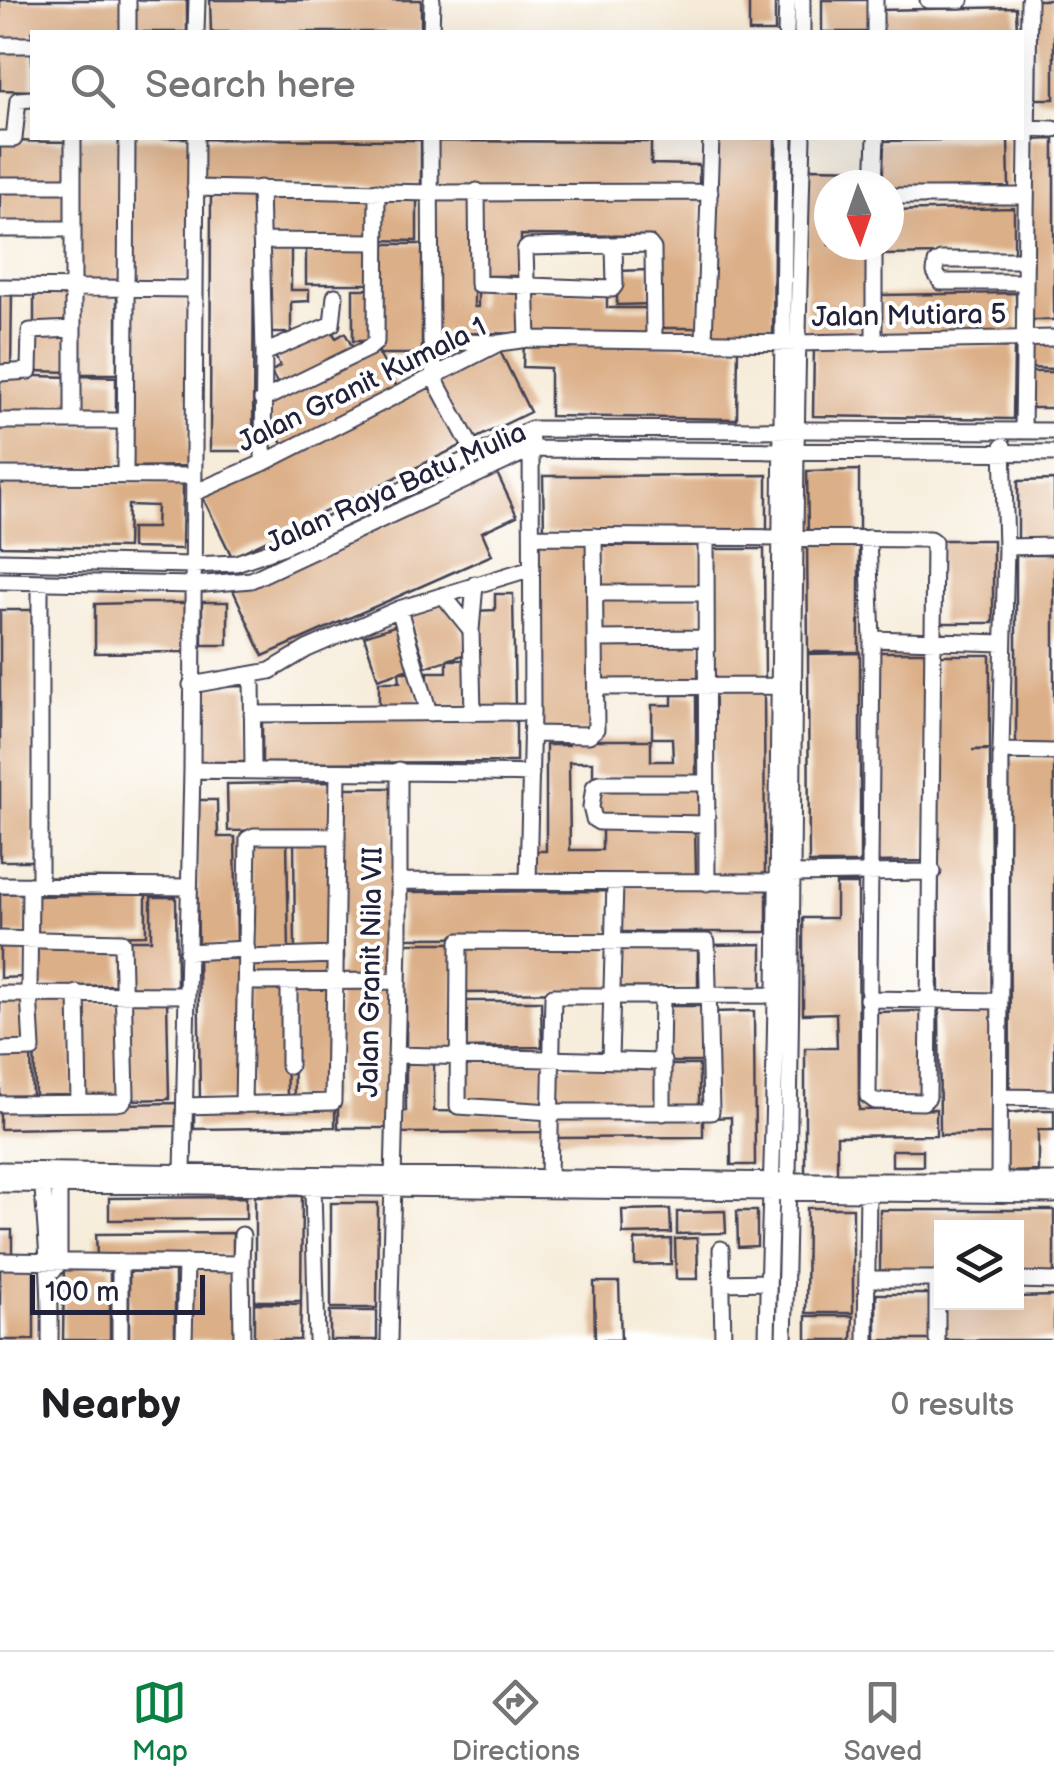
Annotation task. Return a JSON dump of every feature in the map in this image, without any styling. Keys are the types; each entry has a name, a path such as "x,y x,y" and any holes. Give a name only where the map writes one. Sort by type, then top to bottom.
{"street":[{"path":"128,0 128,30"},
{"path":"196,30 197,0"},
{"path":"431,30 432,0"},
{"path":"786,30 787,0"},
{"path":"802,0 802,30"},
{"path":"875,30 876,0"},
{"path":"928,0 961,0"},
{"path":"1023,432 1025,57 1030,0"},
{"path":"0,46 30,45"},
{"path":"0,139 14,138 18,100 30,99"},
{"path":"1024,133 1054,128"},
{"path":"1024,133 1054,137"},
{"path":"73,140 73,420"},
{"path":"125,476 127,140"},
{"path":"183,1172 192,770 196,140"},
{"path":"430,140 434,378 475,454"},
{"path":"704,342 711,140"},
{"path":"767,1340 776,995 784,878 789,452 786,140"},
{"path":"789,343 803,140"},
{"path":"875,170 876,140"},
{"path":"0,184 73,185"},
{"path":"195,188 431,193 710,192"},
{"path":"260,188 263,464"},
{"path":"262,400 374,344 377,191"},
{"path":"477,191 477,283 612,289 614,245"},
{"path":"904,196 1026,196"},
{"path":"0,229 73,230"},
{"path":"261,241 376,242"},
{"path":"528,339 524,250 614,245 652,246 654,339"},
{"path":"874,260 874,342"},
{"path":"1024,282 941,282 935,272 940,260 1025,260"},
{"path":"0,286 194,290"},
{"path":"264,353 332,324 335,296"},
{"path":"0,374 29,371 29,335 34,329 73,329"},
{"name":"Jalan Mutiara 5","path":"789,343 1054,338"},
{"name":"Jalan Granit Kumala 1","path":"194,485 263,464 499,343 528,339 654,339 789,343"},
{"path":"431,342 499,343"},
{"path":"0,421 124,421"},
{"path":"0,561 236,563 282,547 531,429 1054,431"},
{"path":"528,881 531,429"},
{"path":"999,1187 1006,547 1003,432"},
{"name":"Jalan Raya Batu Mulia","path":"0,581 194,585 251,580 532,449 1054,454"},
{"path":"0,475 125,476 194,485"},
{"path":"532,536 868,538 934,542 933,872 927,1100 875,1101 868,1096 872,640 868,538"},
{"path":"531,734 589,735 598,723 594,536"},
{"path":"706,538 707,883"},
{"path":"784,1340 789,1187 780,686 787,538"},
{"path":"1006,547 1054,546"},
{"path":"192,685 252,676 286,664 307,649 398,609 532,568"},
{"path":"0,1050 32,1049 29,940 35,886 40,582"},
{"path":"474,713 471,630 475,584"},
{"path":"595,593 706,593"},
{"path":"443,595 471,630"},
{"path":"398,609 430,713"},
{"path":"596,639 706,638"},
{"path":"872,640 1003,643"},
{"path":"252,676 253,771"},
{"path":"598,687 780,686"},
{"path":"252,714 532,712"},
{"path":"1001,751 1054,752"},
{"path":"192,770 530,774"},
{"name":"Jalan Granit Nila VII","path":"389,1340 399,770"},
{"path":"186,1106 334,1102 338,773"},
{"path":"706,783 599,783 594,787 592,807 594,819 599,822 706,824"},
{"path":"244,1105 248,838 336,836"},
{"path":"398,881 707,883 933,872"},
{"path":"610,1060 616,882"},
{"path":"0,885 188,887"},
{"path":"0,939 120,941 124,994 124,1100 0,1104"},
{"path":"457,942 706,942 709,996 712,1112 550,1112 459,1107 457,942"},
{"path":"186,952 335,954"},
{"path":"246,982 398,980"},
{"path":"289,982 289,1066"},
{"path":"0,994 186,994"},
{"path":"77,994 80,1103"},
{"path":"549,1176 552,997 776,995"},
{"path":"662,996 664,1114"},
{"path":"867,1000 1000,1000"},
{"path":"396,1054 663,1061"},
{"path":"999,1097 1054,1098"},
{"path":"0,1170 51,1178 314,1189 549,1176 868,1188 999,1187 1054,1181"},
{"path":"0,1184 183,1172 391,1183 769,1186"},
{"path":"50,1340 51,1178"},
{"path":"999,1187 1054,1195"},
{"path":"866,1340 868,1188"},
{"path":"314,1189 317,1340"},
{"path":"242,1236 242,1340"},
{"path":"721,1249 723,1340"},
{"path":"0,1261 52,1267 120,1262 242,1264"},
{"path":"120,1262 120,1340"},
{"path":"184,1340 186,1263"},
{"path":"867,1278 934,1280"},
{"path":"1024,1280 1054,1281"},
{"path":"722,1283 768,1282"},
{"path":"936,1340 938,1310"}],"building":[{"path":"0,0 126,0 126,30 30,30 30,40 0,39"},
{"path":"129,0 187,0 187,30 129,30"},
{"path":"210,0 421,0 421,30 211,30"},
{"path":"749,0 775,0 775,30 749,30"},
{"path":"822,0 871,0 871,30 822,30"},
{"path":"1036,0 1054,0 1054,99 1036,99"},
{"path":"1016,7 1017,30 881,30 880,10"},
{"path":"0,48 30,49 30,91 0,90"},
{"path":"1054,139 1054,320 1031,320 1029,140"},
{"path":"78,140 121,140 120,284 77,284"},
{"path":"131,140 189,140 191,281 133,281"},
{"path":"203,140 421,140 421,185 202,184"},
{"path":"713,140 775,140 773,338 711,337"},
{"path":"1008,140 1009,187 904,189 904,170 878,170 878,141"},
{"path":"0,141 72,142 72,184 0,183"},
{"path":"433,141 651,142 651,164 699,165 699,187 432,186"},
{"path":"807,168 869,169 814,170 814,260 869,260 868,337 806,336"},
{"path":"0,186 71,187 71,229 0,228"},
{"path":"480,194 701,195 700,328 657,328 653,236 521,235 521,276 479,276"},
{"path":"263,195 374,196 374,240 263,240"},
{"path":"211,196 254,196 253,451 210,451"},
{"path":"379,196 417,196 417,241 378,240"},
{"path":"434,197 474,197 474,307 478,307 478,287 607,292 607,308 652,308 652,334 433,333"},
{"path":"1014,208 1014,253 904,255 904,211"},
{"path":"265,243 291,243 291,290 309,290 309,301 291,302 291,333 265,333"},
{"path":"379,244 422,244 422,354 379,354 398,389 284,448 263,407 376,348 379,353"},
{"path":"306,245 374,245 374,284 306,284"},
{"path":"650,270 651,304 617,305 617,271"},
{"path":"34,288 72,288 72,327 34,328"},
{"path":"0,289 12,289 11,373 0,373"},
{"path":"353,289 375,289 374,341 353,341"},
{"path":"79,291 117,291 117,374 78,374"},
{"path":"1016,293 1017,337 881,340 880,295"},
{"path":"187,294 190,466 129,467 127,295"},
{"path":"329,327 336,338 345,333 355,352 281,390 271,372 280,366 274,354"},
{"path":"34,331 72,332 72,372 33,371"},
{"path":"1030,341 1054,341 1054,369 1028,368"},
{"path":"524,343 738,346 737,419 550,416 550,368 523,367"},
{"path":"814,344 1014,347 1013,419 813,416"},
{"path":"500,351 530,412 232,557 202,496"},
{"path":"1029,372 1054,372 1054,408 1029,408"},
{"path":"0,375 71,377 71,418 0,417"},
{"path":"77,376 116,377 116,419 77,418"},
{"path":"0,425 119,426 119,469 0,467"},
{"path":"859,470 859,534 808,534 807,471"},
{"path":"497,473 517,516 482,532 492,555 263,656 233,590"},
{"path":"767,475 767,532 544,533 543,476"},
{"path":"1054,480 1054,543 1018,543 1018,481"},
{"path":"0,481 183,484 182,549 131,548 131,528 156,528 157,506 128,505 127,548 0,546"},
{"path":"538,538 590,538 591,732 539,732"},
{"path":"807,539 859,539 859,652 808,652"},
{"path":"940,540 993,540 993,623 940,623"},
{"path":"599,542 701,542 702,588 599,589"},
{"path":"713,549 764,549 765,680 713,680"},
{"path":"1016,555 1054,555 1054,747 1016,747"},
{"path":"495,594 513,594 515,710 476,710 474,611 495,610"},
{"path":"597,595 700,595 701,637 597,637"},
{"path":"441,600 459,622 469,653 426,667 407,610"},
{"path":"202,602 228,602 228,645 202,645"},
{"path":"185,603 185,652 95,653 95,604"},
{"path":"0,610 32,610 33,861 0,861"},
{"path":"400,624 415,667 378,679 364,636"},
{"path":"702,639 702,684 599,684 599,640"},
{"path":"874,652 925,652 926,861 875,862"},
{"path":"860,653 860,863 809,863 808,654"},
{"path":"937,655 990,655 990,749 972,750 990,750 992,998 939,998"},
{"path":"447,660 472,660 472,707 428,707 428,672 447,672"},
{"path":"399,672 418,672 419,706 379,707 379,682 400,682"},
{"path":"248,686 248,762 196,762 195,687"},
{"path":"713,687 764,687 765,881 714,882"},
{"path":"672,695 696,695 696,776 593,776 593,762 569,762 570,850 602,850 602,828 695,828 696,874 534,875 534,851 546,851 546,745 569,745 569,740 651,740 651,761 673,761 672,738 652,738 652,705 672,705"},
{"path":"516,716 516,762 262,763 262,717"},
{"path":"1054,759 1054,1094 1010,1094 1009,760"},
{"path":"331,782 331,829 228,831 227,784"},
{"path":"597,785 698,786 699,818 597,819"},
{"path":"342,788 395,788 391,1128 338,1128 338,980 344,958"},
{"path":"196,800 217,800 218,837 235,837 237,946 198,946"},
{"path":"250,839 287,839 289,952 251,952"},
{"path":"294,839 331,839 333,952 295,952"},
{"path":"836,884 858,884 859,1110 936,1109 936,1135 837,1136 837,1176 805,1176 805,1048 837,1048 836,1013 803,1014 803,918 836,918"},
{"path":"767,885 767,932 618,932 617,886"},
{"path":"609,891 610,937 402,938 402,892"},
{"path":"26,893 26,934 0,934 0,894"},
{"path":"146,894 146,935 34,937 34,896"},
{"path":"151,897 176,897 177,989 127,990 126,940 151,940"},
{"path":"406,943 455,943 455,1051 406,1051"},
{"path":"617,944 698,944 698,990 618,991"},
{"path":"762,944 762,990 714,990 713,945"},
{"path":"0,945 24,945 25,977 0,978"},
{"path":"120,945 121,985 33,987 32,946"},
{"path":"608,946 608,992 459,993 459,947"},
{"path":"238,953 240,1099 200,1099 198,954"},
{"path":"327,958 328,980 248,981 247,959"},
{"path":"248,985 285,985 287,1098 250,1099"},
{"path":"329,985 331,1098 294,1099 292,986"},
{"path":"167,999 169,1099 130,1100 128,1000"},
{"path":"30,1001 31,1048 0,1048 0,1002"},
{"path":"73,1001 74,1101 35,1102 34,1002"},
{"path":"460,1001 541,1001 542,1047 460,1048"},
{"path":"79,1002 118,1002 119,1101 80,1102"},
{"path":"992,1002 992,1134 940,1135 939,1003"},
{"path":"664,1006 708,1006 708,1062 664,1062"},
{"path":"754,1011 755,1165 731,1165 731,1117 714,1118 711,1012"},
{"path":"924,1011 924,1097 875,1097 875,1012"},
{"path":"31,1051 32,1101 0,1101 0,1052"},
{"path":"406,1060 434,1060 434,1111 546,1113 545,1132 395,1133 395,1111 406,1111"},
{"path":"463,1060 545,1060 545,1106 463,1107"},
{"path":"555,1065 699,1065 699,1111 555,1112"},
{"path":"177,1103 177,1126 0,1129 0,1106"},
{"path":"335,1109 335,1127 194,1129 194,1111"},
{"path":"1054,1110 1054,1130 1038,1130 1038,1171 1007,1172 1007,1113"},
{"path":"703,1115 703,1137 553,1138 553,1116"},
{"path":"892,1150 923,1150 923,1166 892,1166"},
{"path":"255,1196 302,1196 301,1301 255,1301"},
{"path":"246,1197 246,1219 109,1220 109,1198"},
{"path":"331,1203 378,1203 377,1308 331,1308"},
{"path":"807,1208 853,1208 853,1313 806,1313"},
{"path":"670,1209 671,1233 623,1234 622,1210"},
{"path":"880,1210 1054,1210 1054,1275 1024,1275 1024,1220 934,1220 934,1275 880,1275"},
{"path":"725,1211 726,1233 677,1234 677,1212"},
{"path":"737,1211 757,1211 757,1246 738,1247"},
{"path":"0,1230 12,1230 12,1253 0,1253"},
{"path":"233,1233 233,1256 97,1257 96,1234"},
{"path":"697,1238 698,1279 676,1279 675,1239"},
{"path":"671,1239 671,1264 635,1265 635,1240"},
{"path":"64,1267 110,1267 110,1340 63,1340"},
{"path":"129,1267 175,1267 175,1340 129,1340"},
{"path":"0,1268 34,1268 34,1340 0,1340"},
{"path":"189,1268 235,1269 235,1340 188,1340"},
{"path":"594,1282 619,1282 621,1340 595,1340"},
{"path":"876,1294 932,1294 932,1340 876,1340"},
{"path":"1054,1296 1054,1340 943,1340 943,1310 1024,1310 1024,1297"},
{"path":"254,1303 301,1304 300,1340 254,1340"},
{"path":"330,1311 377,1311 377,1340 330,1340"},
{"path":"806,1316 853,1316 852,1340 806,1340"}]}
